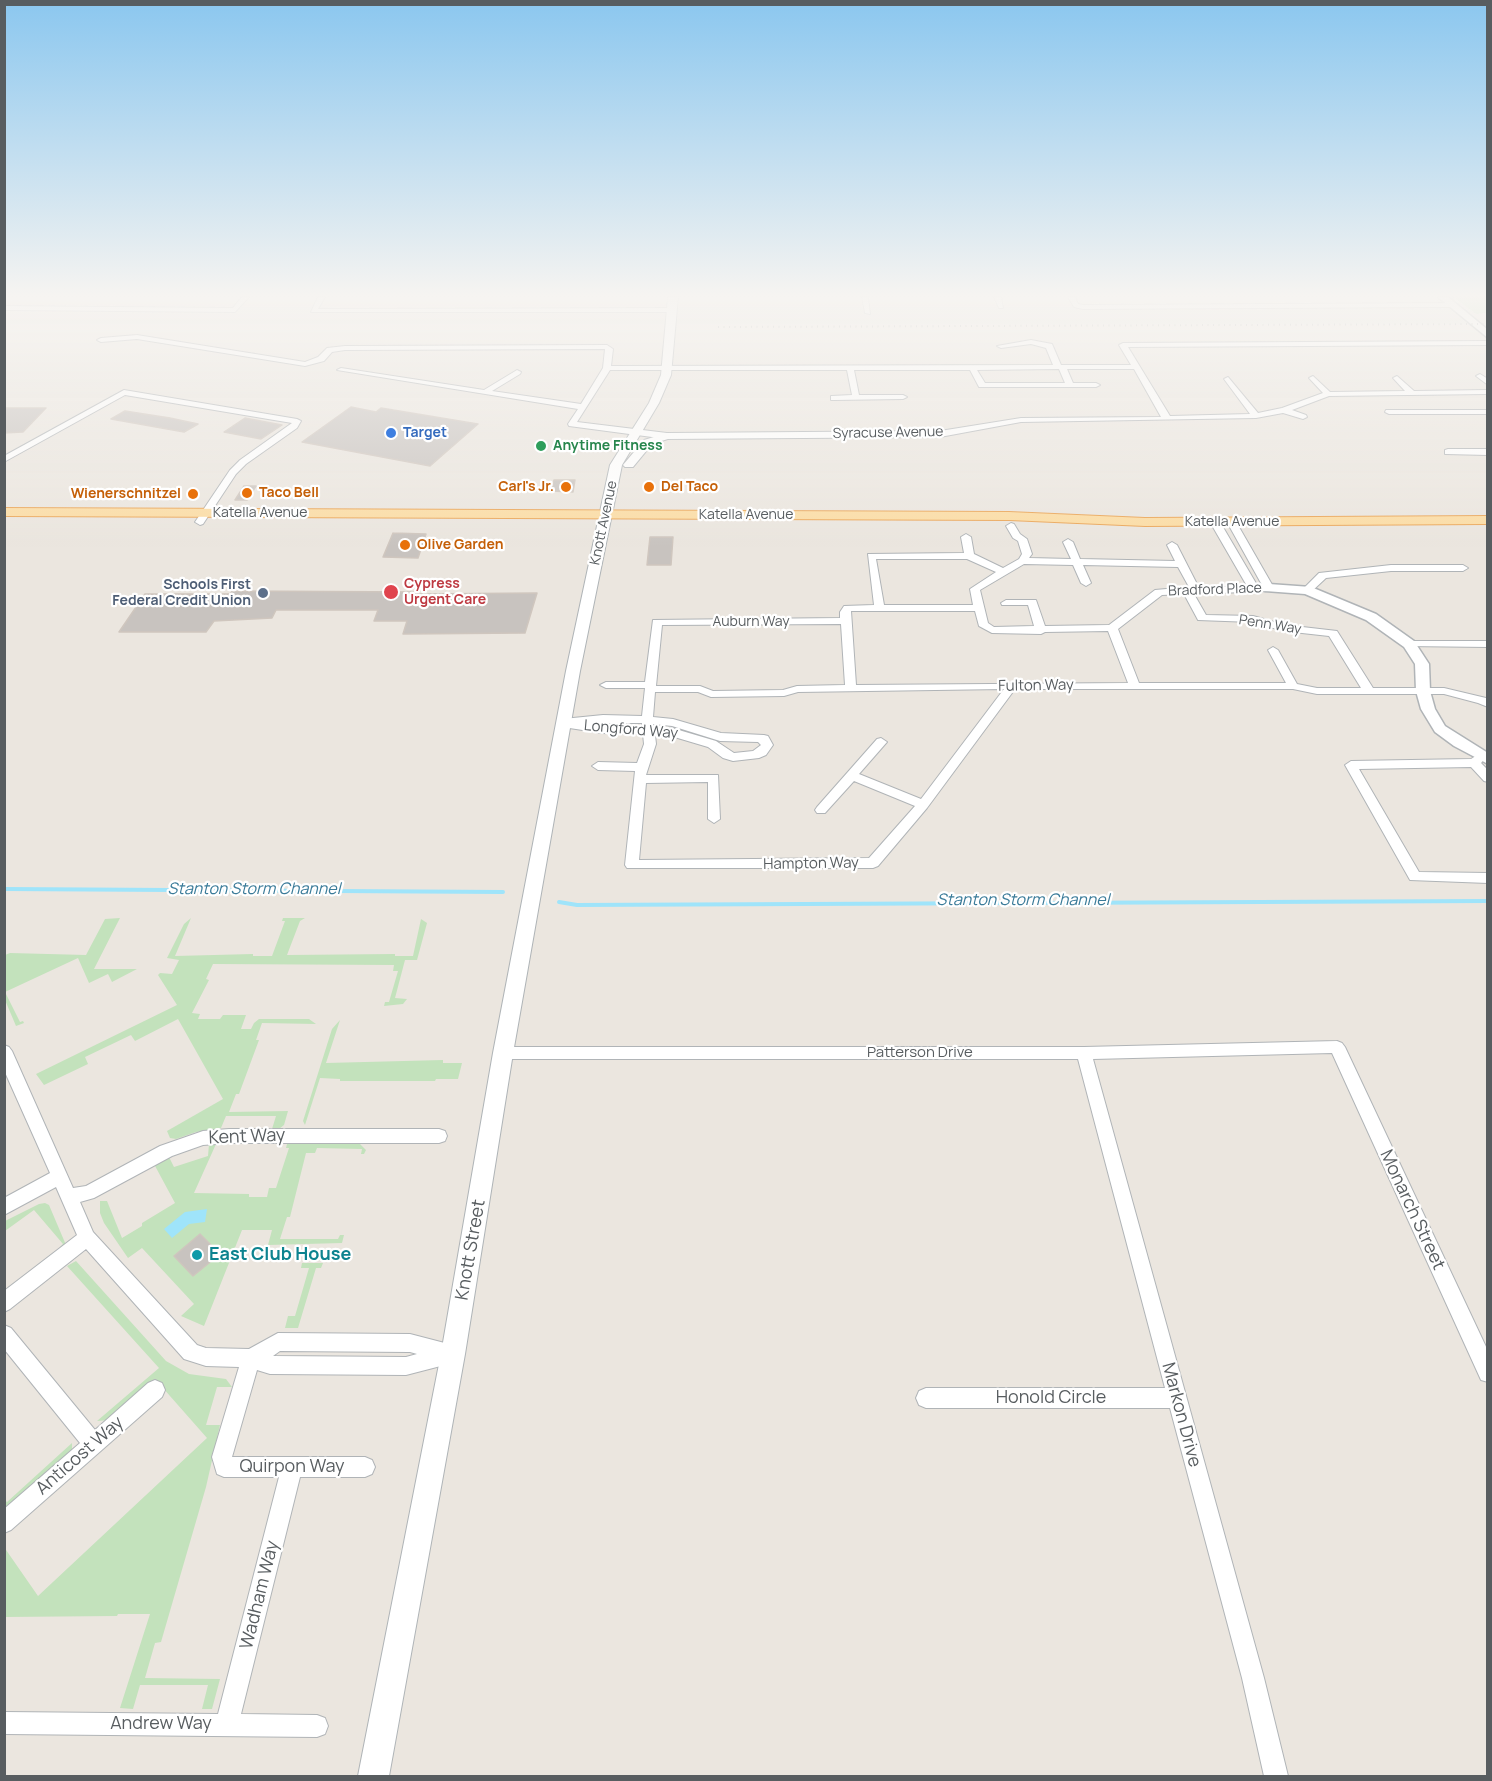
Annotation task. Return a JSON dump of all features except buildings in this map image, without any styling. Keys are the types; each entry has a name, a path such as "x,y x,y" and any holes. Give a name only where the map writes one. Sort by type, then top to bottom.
{"main road":[{"name":"Knott Avenue","path":"563,723 616,465 654,403 664,380"},
{"path":"612,483 648,442 667,436"},
{"name":"Katella Avenue","path":"4,512 203,518 605,520 1014,531 1147,532 1226,527 1488,520"},
{"path":"816,525 838,520 890,520 892,515"},
{"name":"Katella Avenue","path":"605,520 892,515 1009,516 1226,527 1488,530"},
{"name":"Katella Avenue","path":"4,523 203,518"},
{"name":"Knott Street","path":"373,1776 453,1353 503,1053 563,723"}],"street":[{"path":"407,380 582,408 601,380"},
{"path":"485,392 504,380"},
{"path":"853,380 856,398"},
{"path":"979,380 982,386 1096,385"},
{"path":"1068,380 1069,385"},
{"path":"1144,380 1167,419"},
{"path":"1229,380 1256,416"},
{"path":"1315,380 1328,394"},
{"path":"1400,380 1411,392"},
{"path":"4,460 124,392 297,421 294,426 243,462 233,472 203,518"},
{"name":"Syracuse Avenue","path":"582,408 572,423 636,434 667,436 940,434 1021,420 1256,416 1284,410 1306,400 1328,394 1488,392"},
{"path":"834,398 903,398"},
{"path":"1284,410 1303,417"},
{"path":"1389,412 1488,412"},
{"path":"1449,452 1488,452"},
{"path":"1226,527 1269,588 1307,590 1371,617 1409,644 1422,664 1423,691 1428,709 1440,729 1481,759 1488,778"},
{"path":"1226,527 1253,588"},
{"path":"1014,531 1012,540 1022,561"},
{"path":"966,537 969,556"},
{"path":"1068,542 1086,583"},
{"path":"1172,545 1182,564 1191,590"},
{"path":"879,607 872,556 969,556 1003,572"},
{"path":"1134,684 1112,628 1041,631 992,630 983,624 975,589 1022,561 1182,564"},
{"path":"1307,590 1323,575 1391,568 1463,568"},
{"name":"Bradford Place","path":"1112,628 1159,592 1269,588"},
{"name":"Penn Way","path":"1191,590 1202,618 1253,619 1284,628 1333,633 1369,691"},
{"path":"1006,603 1032,602 1041,631"},
{"path":"851,688 846,621 848,608 978,608"},
{"name":"Auburn Way","path":"650,687 657,622 846,621"},
{"path":"1409,644 1488,644"},
{"path":"1274,650 1293,686"},
{"name":"Fulton Way","path":"606,685 700,689 711,694 784,693 797,689 1134,684 1293,686 1317,691 1444,691 1482,700 1488,704"},
{"name":"Hampton Way","path":"640,773 632,865 873,863 923,805 1012,686"},
{"path":"640,773 650,744 650,687"},
{"name":"Longford Way","path":"563,723 603,719 695,728 716,740"},
{"path":"820,810 853,776 881,742"},
{"path":"1481,759 1351,765 1415,877 1488,878"},
{"path":"598,766 640,773 714,778 714,819"},
{"path":"853,776 923,805"},
{"name":"Patterson Drive","path":"503,1053 1084,1053 1337,1047"},
{"name":"Monarch Street","path":"1337,1047 1488,1373"},
{"path":"4,1051 87,1238 191,1352 206,1357 251,1358 270,1365 406,1366 453,1353"},
{"name":"Markon Drive","path":"1084,1053 1253,1678 1276,1776"},
{"name":"Kent Way","path":"68,1196 88,1193 166,1151 203,1138 229,1136 439,1137"},
{"path":"4,1207 59,1177"},
{"path":"4,1303 87,1238"},
{"path":"4,1334 93,1443"},
{"name":"Quirpon Way","path":"251,1358 222,1457 224,1467 365,1467"},
{"name":"Anticost Way","path":"4,1523 155,1390"},
{"name":"Honold Circle","path":"926,1398 1176,1398"},
{"name":"Wadham Way","path":"227,1724 292,1467"},
{"name":"Andrew Way","path":"4,1723 317,1726"}],"green space":[{"path":"120,918 94,969 137,969 112,982 108,974 89,983 78,958 5,992 5,955 10,953 86,955 105,919"},
{"path":"191,918 175,956 253,954 253,956 272,956 285,921 282,921 283,918 305,918 300,921 287,955 395,954 395,956 413,956 421,919 427,923 417,960 405,960 395,998 407,999 403,1004 384,1006 385,1002 389,1002 398,971 393,971 394,965 213,964 206,979 209,980 192,1013 200,1014 198,1019 220,1019 223,1015 246,1015 241,1029 251,1029 259,1019 309,1019 316,1024 262,1023 256,1040 259,1040 239,1094 236,1094 229,1112 288,1111 284,1125 279,1129 272,1129 276,1116 226,1116 221,1128 196,1132 176,1139 170,1138 167,1131 223,1099 178,1019 135,1041 131,1035 85,1057 88,1064 44,1085 36,1074 177,1005 158,975 160,973 172,974 179,960 167,958 184,924"},
{"path":"5,992 20,1022 24,1023 16,1026 5,1000"},
{"path":"340,1020 326,1063 443,1060 443,1063 462,1063 458,1079 340,1081 340,1079 320,1078 305,1125 303,1121 332,1029"},
{"path":"209,1144 216,1144 194,1193 249,1194 249,1197 267,1197 269,1188 276,1188 289,1148 286,1148 287,1144 360,1144 366,1150 364,1154 361,1154 362,1149 317,1148 315,1153 306,1153 290,1217 287,1217 280,1239 338,1239 340,1235 344,1235 342,1243 268,1245 272,1230 242,1230 204,1326 181,1316 194,1304 142,1248 128,1258 104,1223 100,1213 100,1201 107,1201 122,1238 175,1203 154,1164 169,1157 174,1167 208,1156"},
{"path":"45,1203 49,1205 66,1245 61,1249 63,1244 34,1210 5,1231 5,1221"},
{"path":"76,1261 166,1361 189,1374 226,1379 232,1387 217,1387 206,1425 220,1425 206,1487 161,1642 155,1643 145,1678 220,1679 212,1709 202,1709 208,1685 140,1685 133,1709 120,1708 150,1614 5,1617 4,1547 38,1596 207,1438 155,1379 110,1420 97,1421 159,1368 67,1266"},
{"path":"302,1263 323,1263 321,1268 316,1268 298,1328 285,1328 288,1316 295,1316 309,1268 301,1268"},
{"path":"72,1443 72,1450 5,1510 4,1499 7,1502"}],"water":[{"path":"207,1209 205,1222 189,1224 172,1238 164,1229 185,1212"}],"waterway":[{"name":"Stanton Storm Channel","path":"4,889 503,892"},
{"name":"Stanton Storm Channel","path":"559,902 577,905 1488,901"}],"place":[{"name":"Target","path":"391,433"},
{"name":"Anytime Fitness","path":"541,446"},
{"name":"Carl's Jr.","path":"566,487"},
{"name":"Del Taco","path":"649,487"},
{"name":"Taco Bell","path":"247,493"},
{"name":"Wienerschnitzel","path":"193,494"},
{"name":"Olive Garden","path":"405,545"},
{"name":"Cypress Urgent Care","path":"391,592"},
{"name":"Schools First Federal Credit Union","path":"263,593"},
{"name":"East Club House","path":"197,1255"}]}
